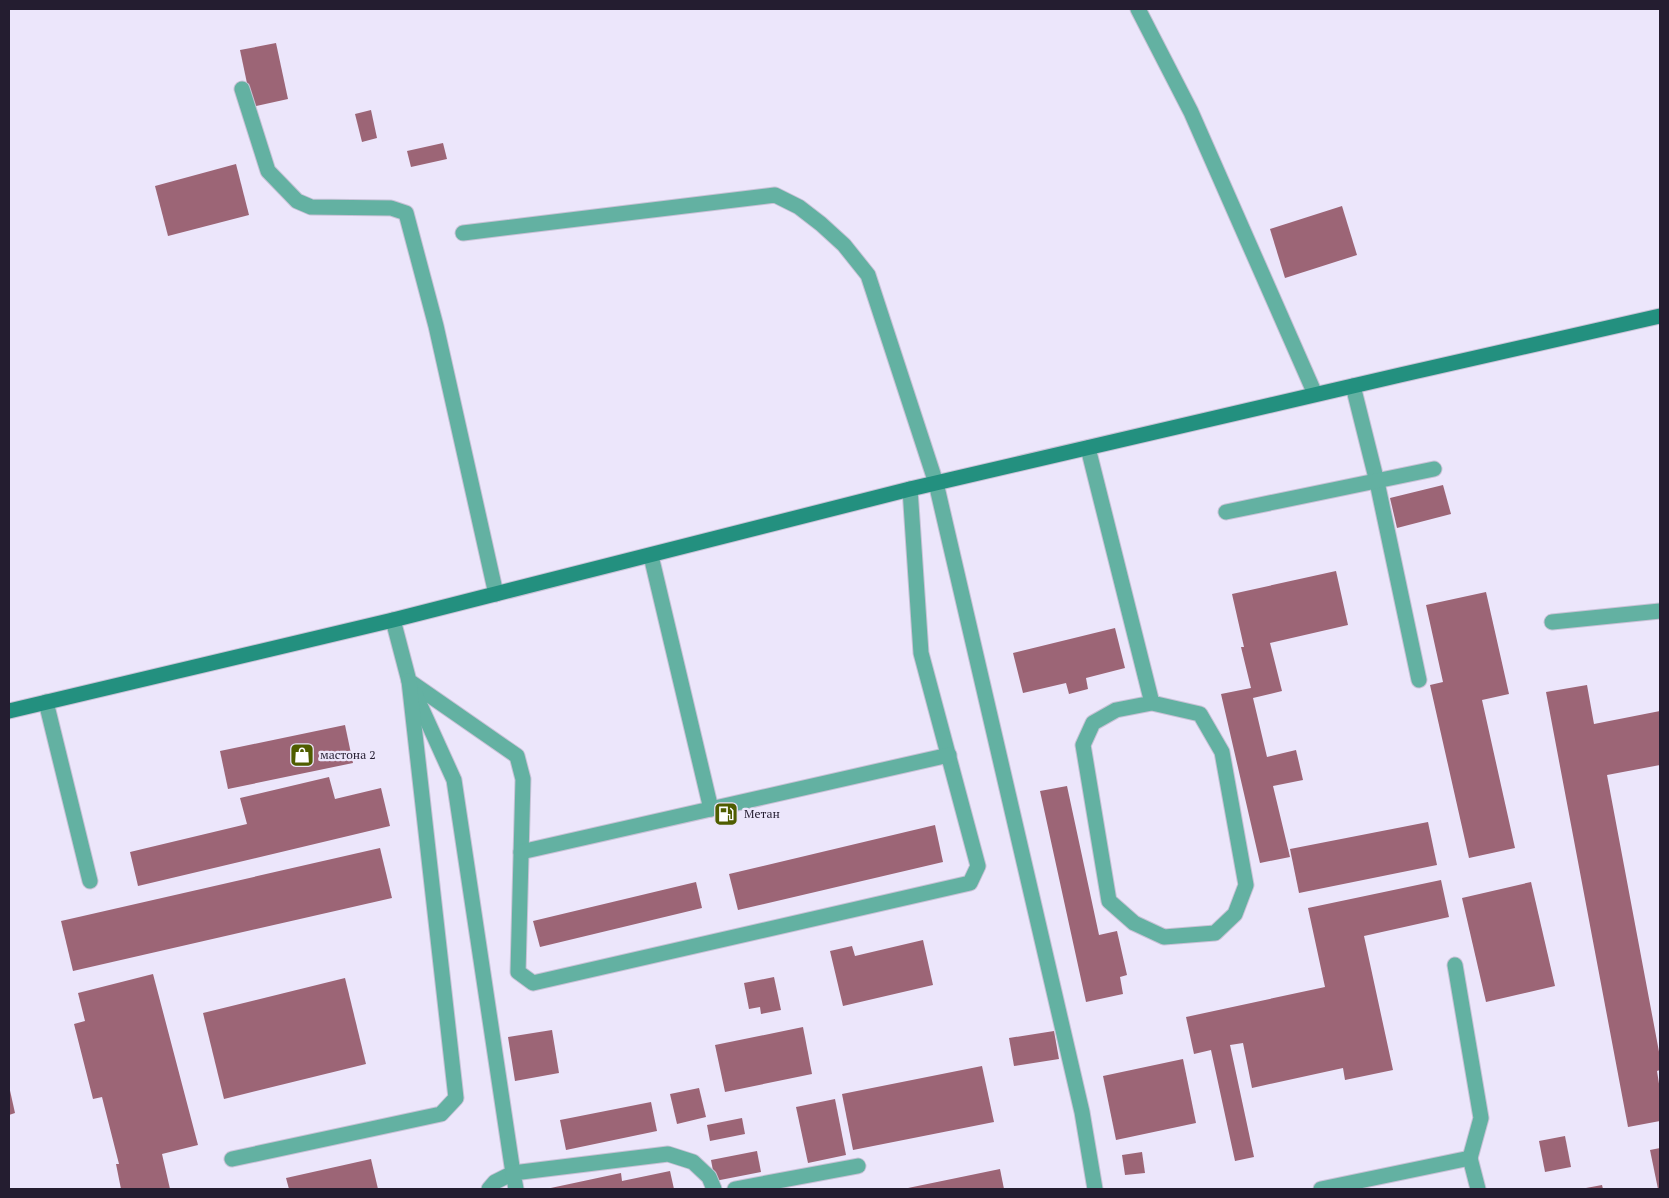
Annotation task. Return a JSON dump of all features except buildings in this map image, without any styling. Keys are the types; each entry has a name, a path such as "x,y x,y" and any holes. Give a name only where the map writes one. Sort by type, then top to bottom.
{"main road":[{"path":"9,711 393,620 910,489 1400,374 1660,316"}],"street":[{"path":"1138,9 1190,112 1315,394"},
{"path":"242,89 268,171 297,201 311,207 391,208 406,213 438,336 496,594"},
{"path":"463,233 775,195 799,207 821,224 844,245 868,275 936,483 1082,1112 1095,1189"},
{"path":"1353,386 1377,482 1418,680"},
{"path":"1088,448 1152,703"},
{"path":"1226,512 1434,469"},
{"path":"409,681 517,756 523,779 518,972 533,983 970,883 978,866 921,653 910,489"},
{"path":"651,556 711,809"},
{"path":"1552,622 1660,611"},
{"path":"232,1158 440,1114 456,1098 409,681 393,620"},
{"path":"409,681 454,780 516,1189"},
{"path":"46,702 90,881"},
{"path":"1152,703 1200,714 1222,752 1246,885 1235,914 1215,933 1164,937 1134,923 1109,901 1083,745 1093,723 1116,710 1152,703"},
{"path":"521,852 949,755"},
{"path":"1455,965 1481,1118 1470,1158 1478,1189"},
{"path":"489,1189 495,1182 513,1173 668,1154 694,1162 708,1177 714,1189"},
{"path":"1321,1189 1470,1158"},
{"path":"735,1189 858,1166"}],"place":[{"name":"мастона 2","path":"302,755"},
{"name":"Метан","path":"726,814"}]}
